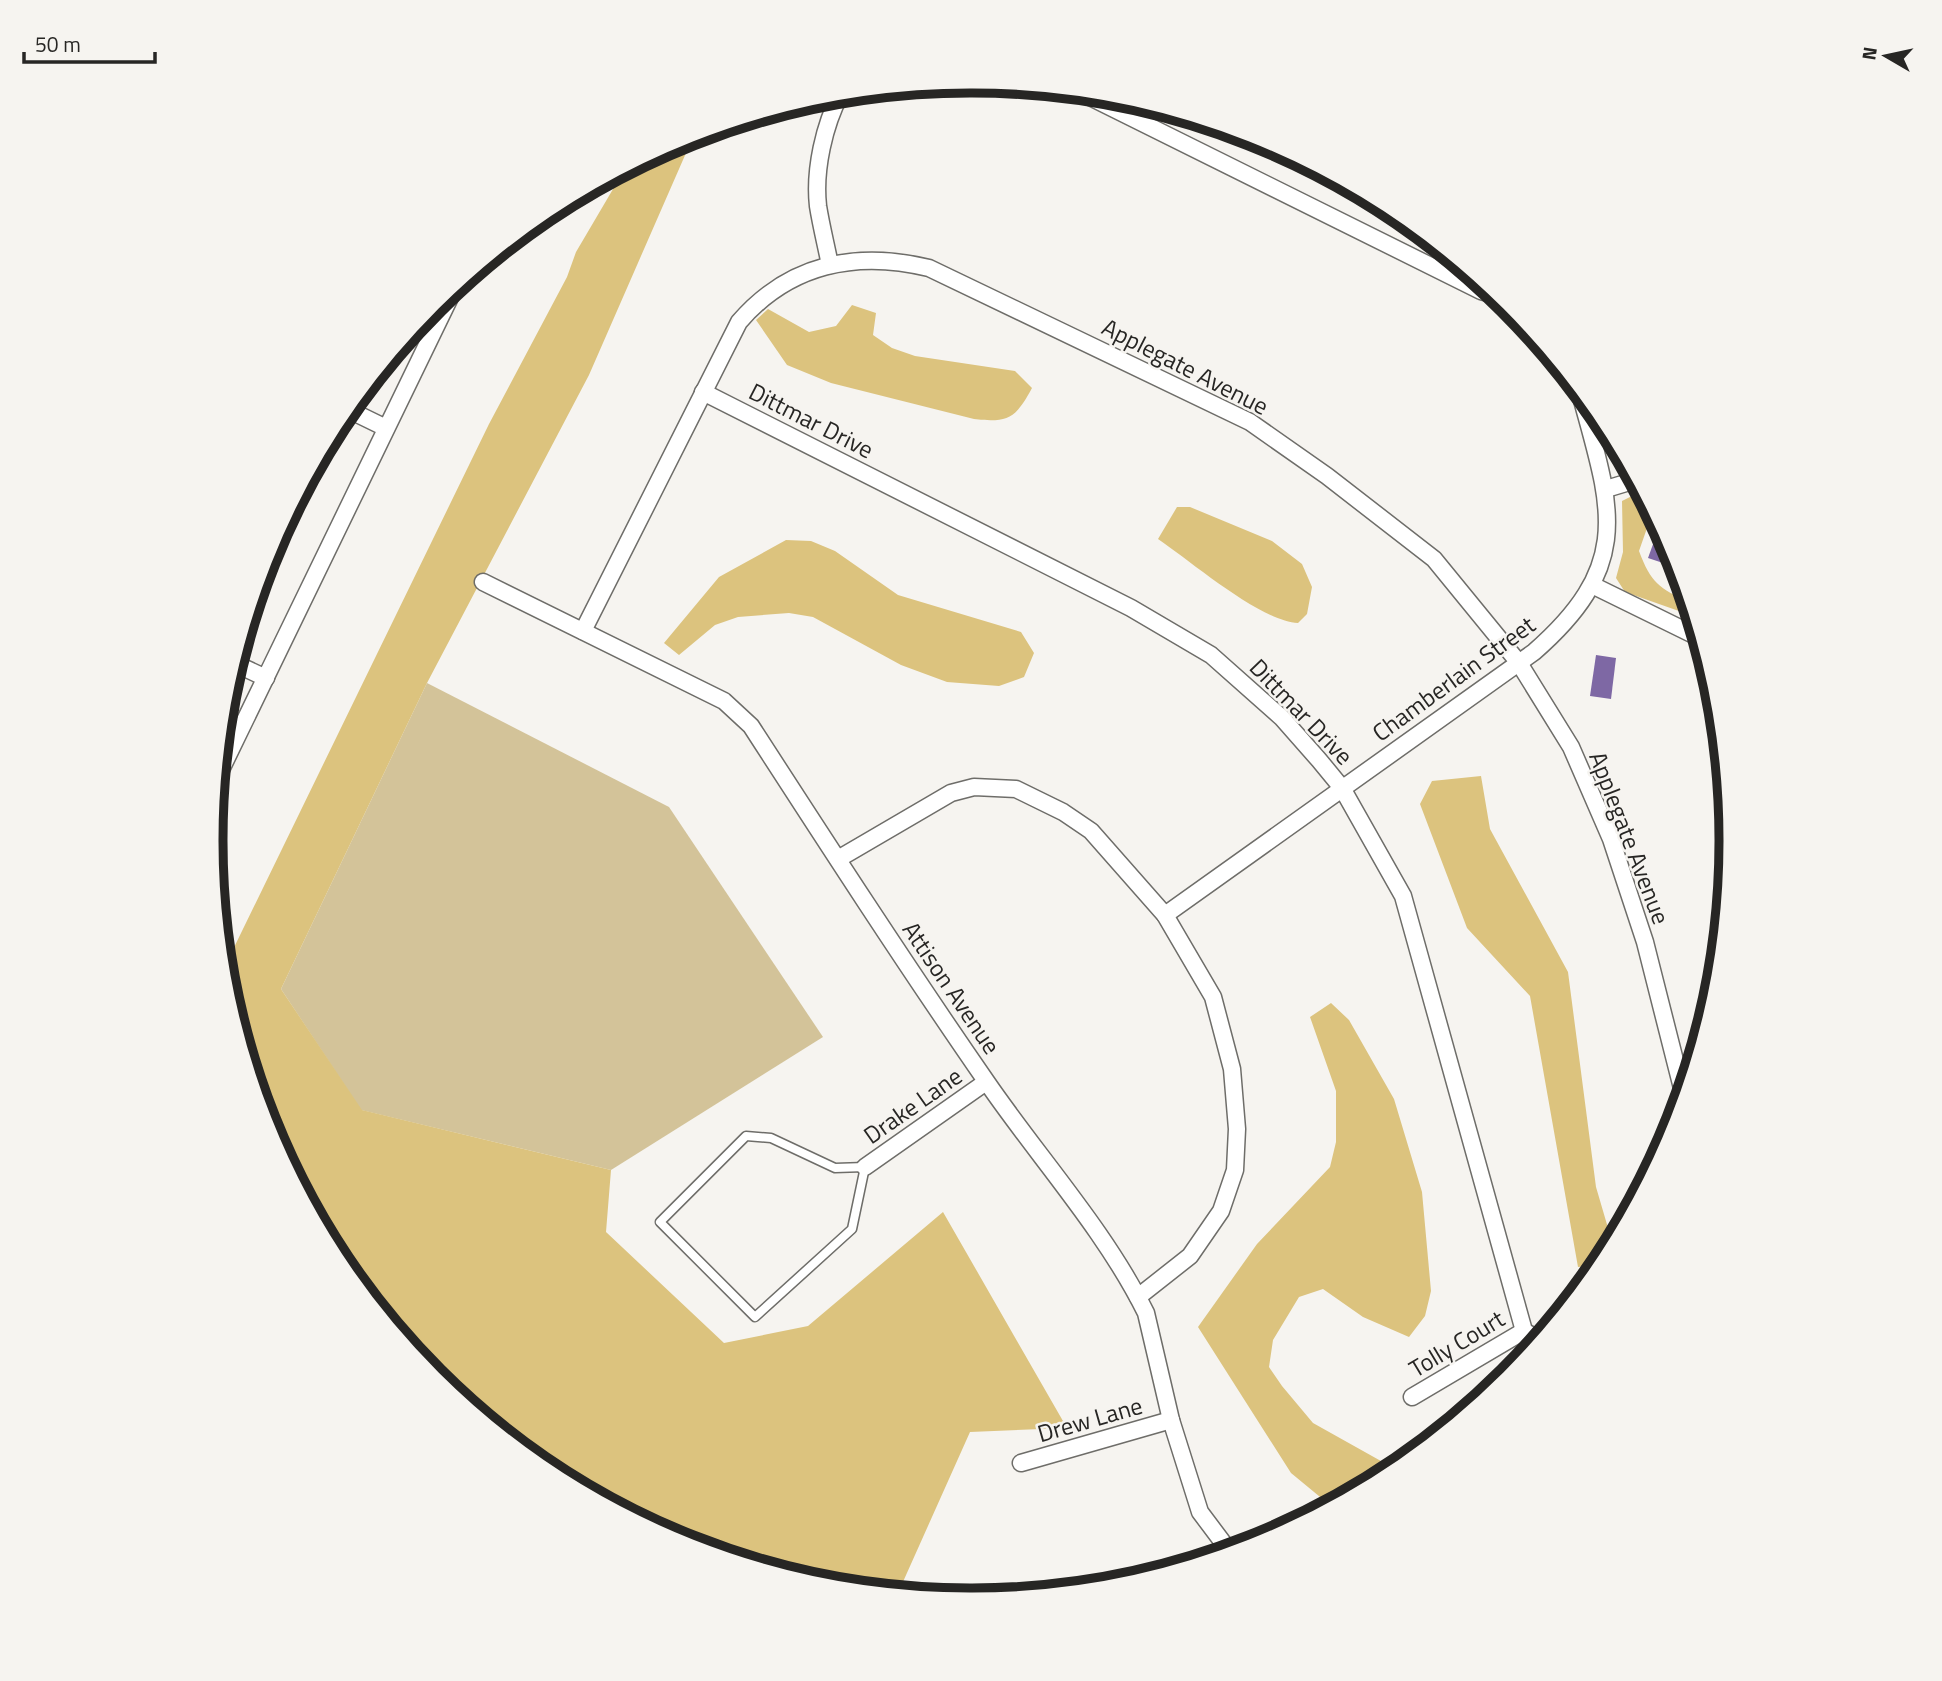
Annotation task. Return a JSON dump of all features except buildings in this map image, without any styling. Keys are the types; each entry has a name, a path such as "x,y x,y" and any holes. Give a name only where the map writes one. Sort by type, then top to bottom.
{"street":[{"path":"830,265 818,205 818,178 824,143 837,105"},
{"path":"1105,105 1474,288"},
{"name":"Applegate Avenue","path":"583,631 739,322 756,303 796,276 830,265 862,260 904,262 929,268 1250,422 1327,476 1434,559 1519,663 1570,747 1611,839 1645,942 1680,1079"},
{"path":"229,754 443,311"},
{"name":"Dittmar Drive","path":"703,392 1131,608 1211,655 1282,718 1342,788 1403,896 1524,1331"},
{"path":"357,414 386,428"},
{"name":"Chamberlain Street","path":"1165,915 1534,652 1570,618 1592,586 1604,557 1608,520 1606,489 1586,416"},
{"path":"1606,489 1627,483"},
{"name":"Attison Avenue","path":"484,582 724,701 751,726 986,1082 1116,1260 1138,1297 1146,1312 1171,1420 1200,1512 1224,1544"},
{"path":"1592,586 1689,633"},
{"path":"244,668 266,678"},
{"path":"838,859 951,793 974,787 1016,789 1063,812 1091,831 1165,915 1213,997 1232,1069 1237,1129 1234,1170 1221,1211 1190,1256 1138,1297"},
{"name":"Drake Lane","path":"865,1167 986,1082"},
{"path":"1524,1331 1532,1336"},
{"name":"Tolly Court","path":"1412,1397 1524,1331"},
{"name":"Drew Lane","path":"1021,1463 1171,1420"}],"lane":[{"path":"746,1136 771,1138 835,1168 865,1167 852,1229 755,1317 660,1222 746,1136"}],"shaded area":[{"path":"682,151 686,153 589,375 427,683 281,989 362,1110 611,1170 606,1232 724,1343 808,1326 943,1212 1067,1428 970,1432 902,1585 825,1574 777,1563 685,1531 597,1488 516,1434 478,1403 409,1334 349,1256 300,1171 280,1127 249,1034 232,951 489,424 567,277 576,252 617,182"},
{"path":"852,305 876,313 873,335 892,348 915,356 1015,371 1032,388 1021,406 1010,416 995,420 974,419 831,383 787,365 756,320 768,309 809,332 836,326"},
{"path":"1634,495 1648,524 1639,551 1643,562 1657,583 1678,597 1683,612 1625,592 1616,578 1623,552 1622,501"},
{"path":"1177,507 1190,507 1272,541 1302,564 1312,587 1307,614 1298,623 1282,620 1265,612 1226,589 1158,539"},
{"path":"786,540 811,541 835,551 898,595 1021,632 1034,653 1024,677 999,686 947,682 901,665 813,617 789,613 738,617 715,625 679,655 664,643 719,577"},
{"path":"427,683 669,807 823,1037 611,1170 361,1110 281,989"},
{"path":"1481,776 1490,829 1568,972 1596,1187 1609,1231 1586,1266 1578,1267 1530,996 1467,928 1420,804 1432,781"},
{"path":"1331,1003 1349,1020 1394,1099 1422,1192 1431,1291 1425,1316 1409,1337 1363,1317 1323,1289 1299,1297 1273,1340 1269,1367 1313,1423 1384,1463 1323,1500 1291,1473 1198,1327 1257,1244 1330,1167 1336,1142 1336,1091 1310,1017"}]}
